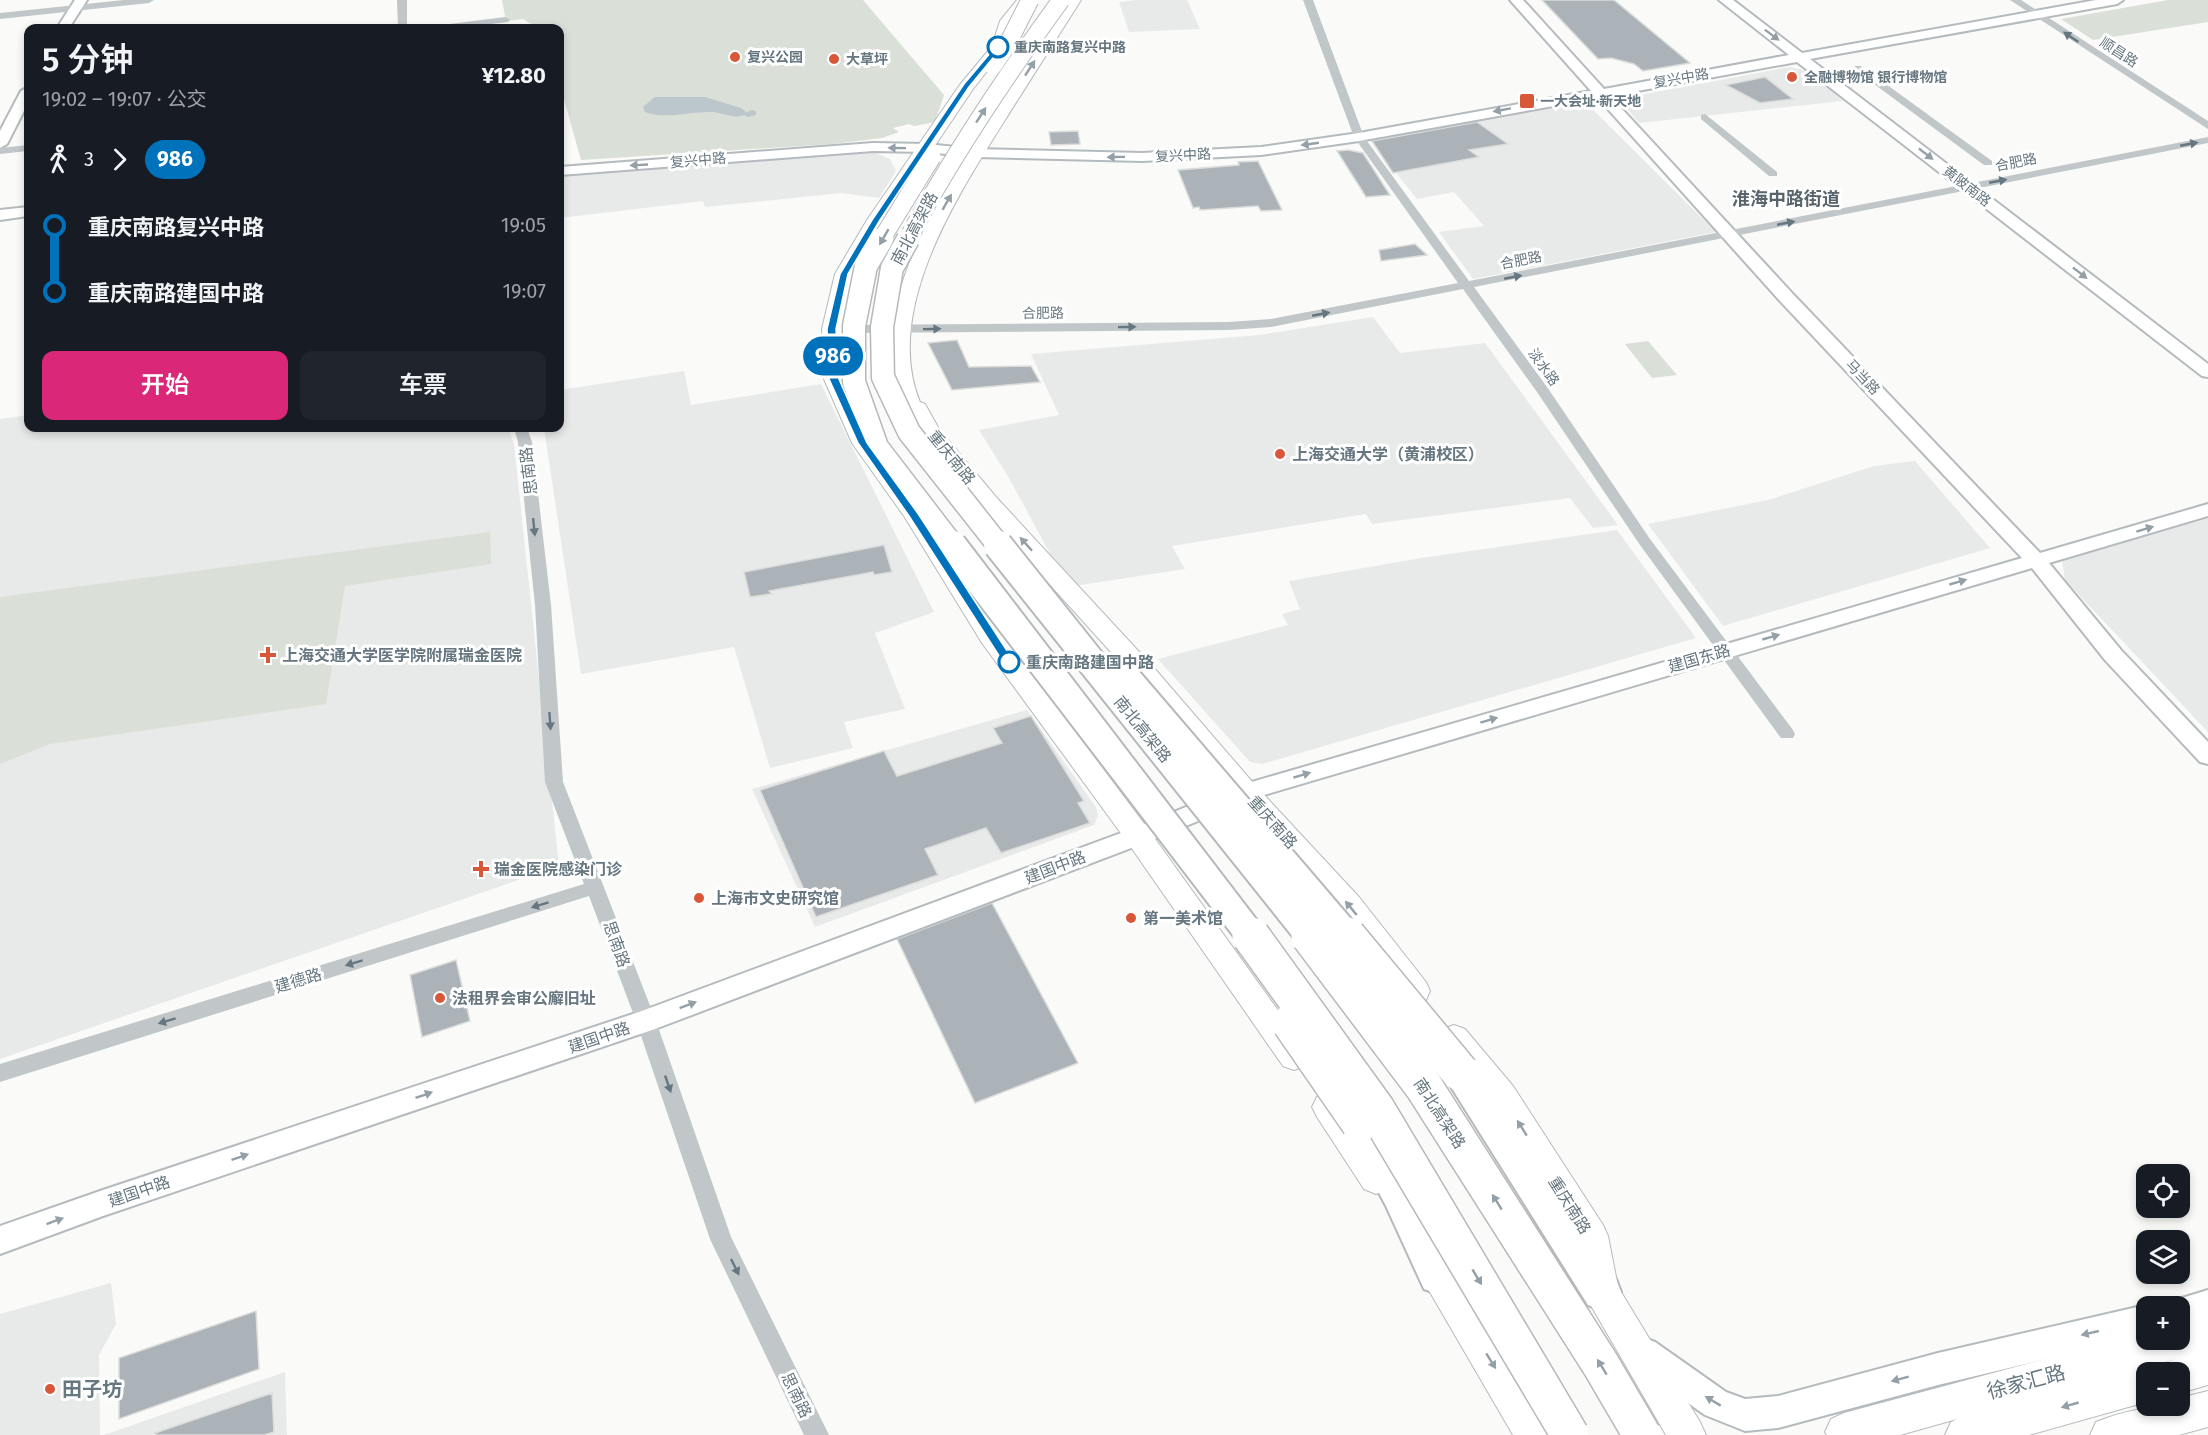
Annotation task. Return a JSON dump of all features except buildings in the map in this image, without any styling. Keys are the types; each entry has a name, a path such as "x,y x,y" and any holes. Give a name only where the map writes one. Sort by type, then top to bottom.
{"highway":[{"name":"南北高架路","path":"1061,0 1012,67 940,179 892,268 882,327 883,377 909,432 1337,969 1418,1078 1601,1365 1642,1435"},
{"name":"南北高架路","path":"1029,4 918,178 866,266 854,326 854,382 876,447 1260,948 1376,1108 1570,1435"},
{"path":"990,535 1082,626 1326,910 1460,1072 1602,1292"},
{"path":"991,599 1005,634 1023,664 1258,975 1360,1123 1399,1194 1438,1276"}],"main road":[{"name":"重庆南路","path":"1074,0 976,153 938,218 920,256 904,312 900,360 908,408 936,458 991,533 1234,797 1349,905 1417,993 1502,1096 1591,1236 1602,1292 1687,1435"},
{"path":"1029,4 1006,21 1003,47 967,86 876,220 844,274 832,329 834,379 862,443 914,515 991,637 1150,831 1438,1276 1525,1428"},
{"name":"徐家汇路","path":"1844,1432 2208,1333"},
{"path":"1631,1344 1637,1387 1636,1435"},
{"path":"1631,1344 1704,1435"},
{"path":"2190,1372 2208,1367"},
{"name":"徐家汇路","path":"1964,1435 2136,1387"},
{"path":"2109,1435 2208,1409"}],"street":[{"path":"0,16 79,3 149,0"},
{"path":"402,0 403,24"},
{"name":"淡水路","path":"1308,0 1359,136 1468,285 1645,542 1787,734"},
{"name":"马当路","path":"1516,0 1729,234 2036,560 2113,655 2208,756"},
{"name":"黄陂南路","path":"1725,0 2208,372"},
{"name":"顺昌路","path":"2014,0 2208,126"},
{"name":"复兴中路","path":"564,171 873,147 926,148 976,153 1142,157 1261,151 1359,136 1799,57 1818,56 2077,0"},
{"name":"复兴中路","path":"2032,11 2117,0"},
{"path":"66,24 79,3"},
{"path":"474,24 506,20"},
{"path":"1858,68 1988,163"},
{"path":"0,144 24,99"},
{"path":"1704,117 1773,174"},
{"name":"合肥路","path":"832,329 1250,325 1292,320 2208,140"},
{"path":"0,151 24,148"},
{"path":"0,215 24,212"},
{"name":"思南路","path":"521,432 525,442 543,605 554,782 596,887 722,1239 817,1435"},
{"name":"建国东路","path":"1192,815 1234,797 1725,650 2208,510"},
{"name":"建国中路","path":"0,1240 102,1203 645,1021 1192,815"},
{"name":"建德路","path":"0,1073 596,887"},
{"path":"2190,1310 2208,1305"},
{"path":"1631,1344 1716,1404 1745,1415 1778,1412 1938,1369 2136,1322"}],"shaded area":[{"name":"复兴公园","path":"502,0 863,0 944,95 935,122 893,128 899,132 882,138 832,144 581,160 564,99 564,24 531,24 523,19 506,21"},
{"path":"1187,0 1200,29 1129,32 1119,2"},
{"path":"2168,0 2208,0 2208,22 2093,40 2061,19"},
{"path":"1789,67 1807,71 1843,101 1639,123 1625,106 1629,97"},
{"path":"655,97 705,97 741,108 748,114 734,116 704,112 661,115 645,112 643,107"},
{"path":"1584,101 1716,232 1473,279 1439,232 1484,226 1454,192 1417,199 1396,173 1478,157 1469,150 1507,144 1475,121"},
{"path":"873,152 890,159 896,171 879,198 841,193 705,207 703,201 564,218 564,175"},
{"name":"上海交通大学（黄浦校区）","path":"1373,317 1400,353 1485,343 1618,525 1593,528 1570,498 1372,524 1366,514 1172,546 1185,569 1068,587 1009,478 979,430 1059,415 1031,354 1259,335"},
{"path":"1648,341 1677,375 1652,378 1625,344"},
{"path":"684,371 691,405 821,384 934,612 875,633 905,709 844,722 853,748 770,768 734,647 581,674 545,432 564,432 564,389"},
{"name":"上海交通大学医学院附属瑞金医院","path":"24,416 24,432 510,432 514,444 559,866 0,1059 0,419"},
{"path":"1915,461 1990,548 1723,626 1648,524 1768,500 1874,466"},
{"path":"2208,516 2208,732 2065,580 2062,560"},
{"path":"1617,530 1696,638 1262,764 1250,762 1158,659 1288,625 1282,614 1300,609 1289,581 1421,558"},
{"path":"490,532 491,564 345,586 326,704 50,744 0,764 0,597"},
{"path":"1027,710 1096,807 1098,816 1094,825 815,927 752,789"},
{"name":"田子坊","path":"111,1283 116,1324 99,1355 100,1435 0,1435 0,1314"},
{"name":"田子坊","path":"285,1372 287,1435 104,1435"}],"waterway":[{"path":"748,114 752,113"}],"bus line":[{"name":"986","path":"998,47 967,86 876,220 844,274 832,329 834,379 862,443 914,515 1009,662"}],"place":[{"name":"重庆南路复兴中路","path":"998,47"},
{"name":"复兴公园","path":"735,57"},
{"name":"大草坪","path":"834,59"},
{"name":"全融博物馆 银行博物馆","path":"1792,77"},
{"name":"一大会址·新天地","path":"1527,101"},
{"name":"上海交通大学（黄浦校区）","path":"1280,454"},
{"name":"上海交通大学医学院附属瑞金医院","path":"268,655"},
{"name":"重庆南路建国中路","path":"1009,662"},
{"name":"瑞金医院感染门诊","path":"481,869"},
{"name":"上海市文史研究馆","path":"699,898"},
{"name":"第一美术馆","path":"1131,918"},
{"name":"法租界会审公廨旧址","path":"440,998"},
{"name":"田子坊","path":"50,1389"}],"district":[{"name":"淮海中路街道","path":"1786,199"}]}
